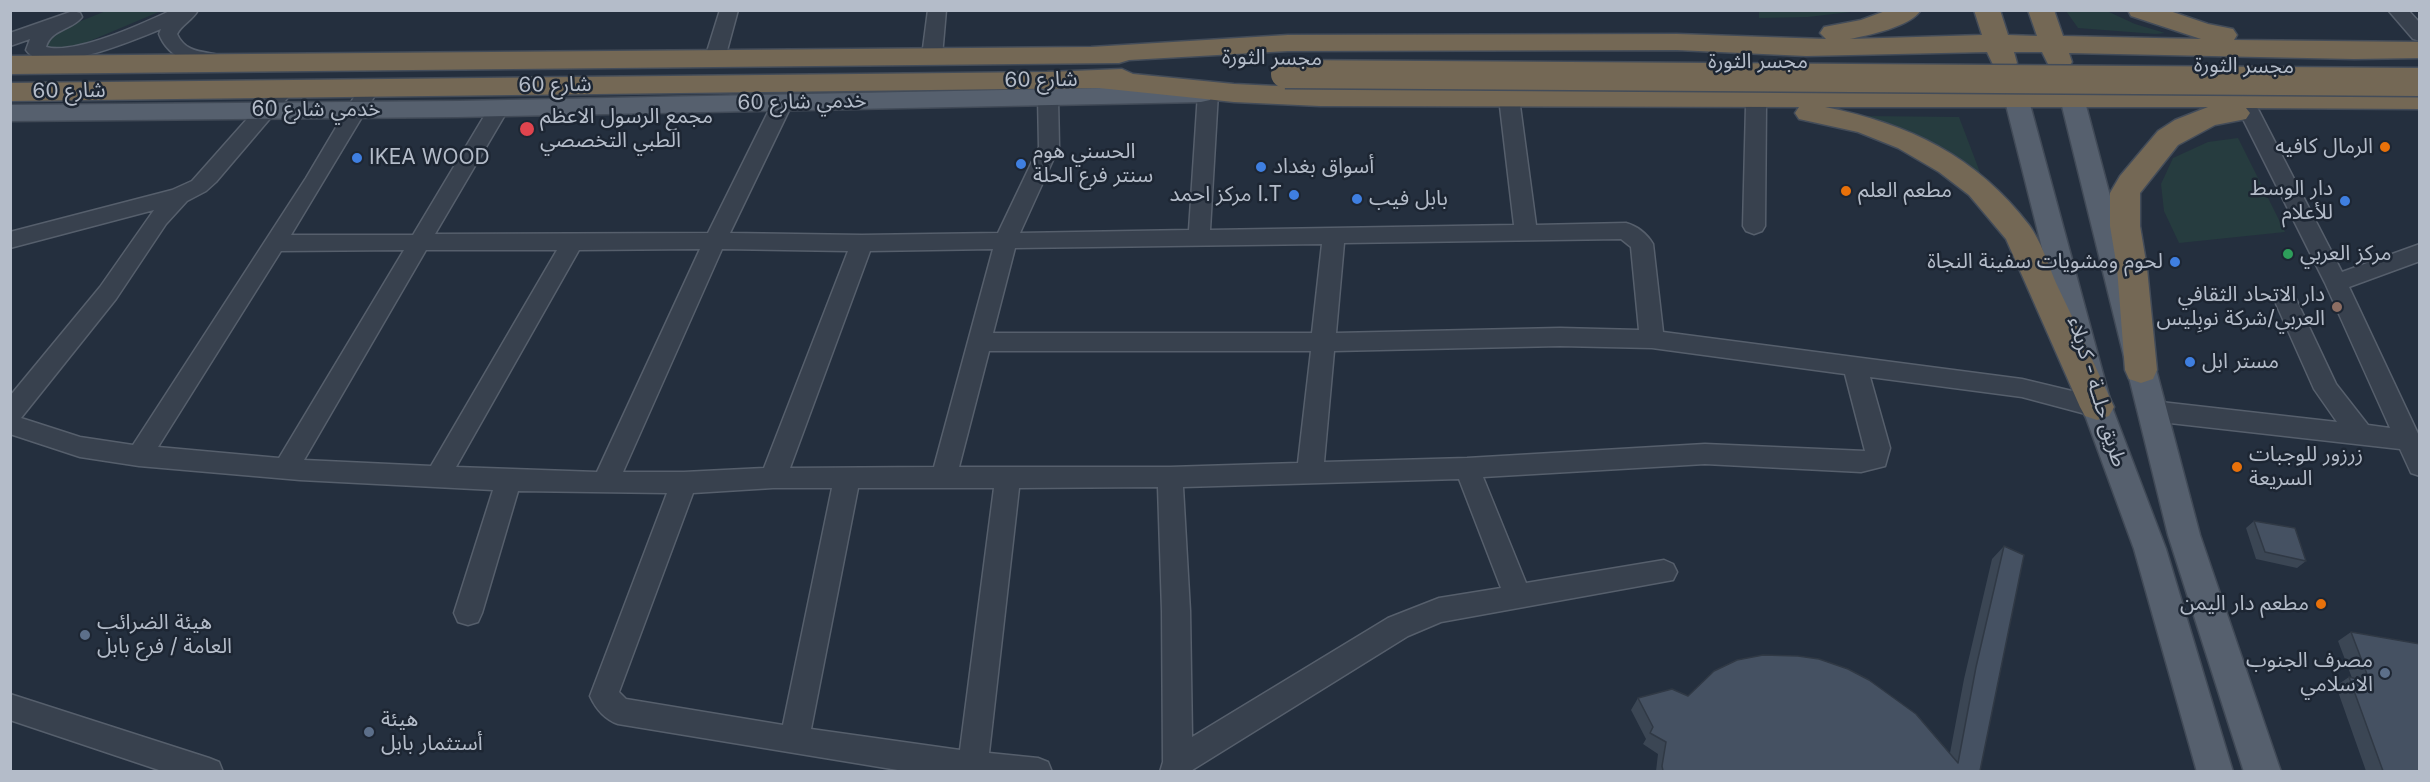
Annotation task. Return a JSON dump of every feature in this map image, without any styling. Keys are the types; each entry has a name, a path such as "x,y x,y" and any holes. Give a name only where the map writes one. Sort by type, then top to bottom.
{"highway":[{"path":"1677,42 1851,31 1897,17 1908,10"},
{"name":"طريق حلــة - كربلاء","path":"1987,10 2016,97"},
{"path":"2041,10 2072,98"},
{"path":"2140,10 2204,32 2354,51"},
{"path":"1097,66 1288,43 1677,42 1806,48 1997,44 2354,51 2420,50"},
{"path":"2193,47 2184,49 2178,54 2181,67 2186,75 2203,89 2245,106"},
{"path":"1806,48 1834,56 1852,72 1856,84 1850,95 1829,98"},
{"name":"شارع 60","path":"10,65 932,56 1097,66"},
{"name":"شارع 60","path":"10,92 370,87 1097,66"},
{"path":"1097,66 1234,93 1320,97 1694,99 2016,97 2245,106 2420,100"},
{"name":"مجسر الثورة","path":"1097,66 2420,68"},
{"name":"مجسر الثورة","path":"1285,67 2420,82"},
{"path":"1694,99 1812,113 1864,123 1908,141 1949,165 1979,188 2019,234 2097,406"},
{"path":"2141,370 2132,268 2125,226 2125,193 2130,183 2168,138 2185,127 2210,116 2245,106"}],"main road":[{"name":"خدمي شارع 60","path":"10,113 499,108 1234,93"},
{"name":"طريق حلــة - كربلاء","path":"2016,97 2097,406 2150,549 2215,771"},
{"path":"2072,98 2180,520 2263,771"},
{"path":"2136,512 2159,521 2180,520"},
{"path":"2150,549 2164,546 2190,553"}],"street":[{"path":"80,14 42,35 36,43 36,50 48,56 80,51 191,10"},
{"path":"191,10 173,24 168,34 172,46 183,54 230,63"},
{"path":"715,58 729,10"},
{"path":"932,56 937,10"},
{"path":"2397,11 2420,11"},
{"path":"2397,11 2420,35"},
{"path":"10,40 80,14"},
{"path":"139,456 313,183 370,87"},
{"path":"10,240 178,196 199,186 286,88"},
{"path":"1199,237 1208,93"},
{"path":"944,478 1006,240 1049,147 1048,97"},
{"path":"1509,98 1526,231"},
{"path":"605,483 715,241 783,102"},
{"path":"1754,226 1756,106"},
{"path":"2245,106 2336,283 2420,466"},
{"path":"286,468 499,108"},
{"path":"10,414 108,293 158,219 178,196"},
{"path":"273,243 715,241 862,243 1626,231 1642,244 1652,339"},
{"path":"1310,472 1334,235"},
{"path":"437,478 572,242"},
{"path":"773,478 862,243"},
{"path":"2336,283 2420,252"},
{"path":"2284,297 2326,389 2361,435"},
{"path":"980,342 1324,342 1560,337 1652,339 2022,388 2097,406"},
{"path":"10,424 80,447 139,456 437,478 605,483 684,483 773,478 1170,477 1467,468 1706,454 1861,462 1876,459 1878,448 1855,366"},
{"path":"2152,411 2408,440"},
{"path":"1467,468 1518,597"},
{"path":"973,766 1008,477"},
{"path":"1170,477 1176,610 1176,767"},
{"path":"794,740 848,478"},
{"path":"468,613 508,481"},
{"path":"684,483 604,696 618,711 973,766 1038,771"},
{"path":"1176,767 1398,627 1439,610 1664,572"},
{"path":"10,707 209,771"}],"green space":[{"path":"1759,10 1859,11 1808,17 1759,18"},
{"path":"106,11 161,11 66,51 44,48 46,38 56,31"},
{"path":"2066,11 2107,11 2135,24 2165,33 2078,28"},
{"path":"1864,116 1959,117 1984,183 1897,130"},
{"path":"2238,138 2285,232 2179,243 2164,211 2161,184 2173,158 2208,142"}],"building":[{"path":"2254,521 2295,528 2306,561 2265,552"},
{"path":"2004,546 2024,555 1980,771 1663,771 1666,742 1650,733 1653,727 1638,698 1672,689 1688,696 1714,671 1737,660 1763,655 1819,659 1848,669 1869,680 1916,714 1958,763 1976,667"},
{"path":"2351,632 2420,644 2420,771 2383,771 2349,677 2370,682"}],"place":[{"name":"مجمع الرسول الاعظم الطبي التخصصي","path":"527,129"},
{"name":"الرمال كافيه","path":"2385,147"},
{"name":"IKEA WOOD","path":"357,158"},
{"name":"الحسني هوم سنتر فرع الحلة","path":"1021,164"},
{"name":"أسواق بغداد","path":"1261,167"},
{"name":"مطعم العلم","path":"1846,191"},
{"name":"مركز احمد I.T","path":"1294,195"},
{"name":"بابل فيب","path":"1357,199"},
{"name":"دار الوسط للأعلام","path":"2345,201"},
{"name":"مركز العربي","path":"2288,254"},
{"name":"لحوم ومشويات سفينة النجاة","path":"2175,262"},
{"name":"دار الاتحاد الثقافي العربي/شركة نوبِليس","path":"2337,307"},
{"name":"مستر ابل","path":"2190,362"},
{"name":"زرزور للوجبات السريعة","path":"2237,467"},
{"name":"مطعم دار اليمن","path":"2321,604"},
{"name":"هيئة الضرائب العامة / فرع بابل","path":"85,635"},
{"name":"مصرف الجنوب الاسلامي","path":"2385,673"},
{"name":"هيئة أستثمار بابل","path":"369,732"}]}
